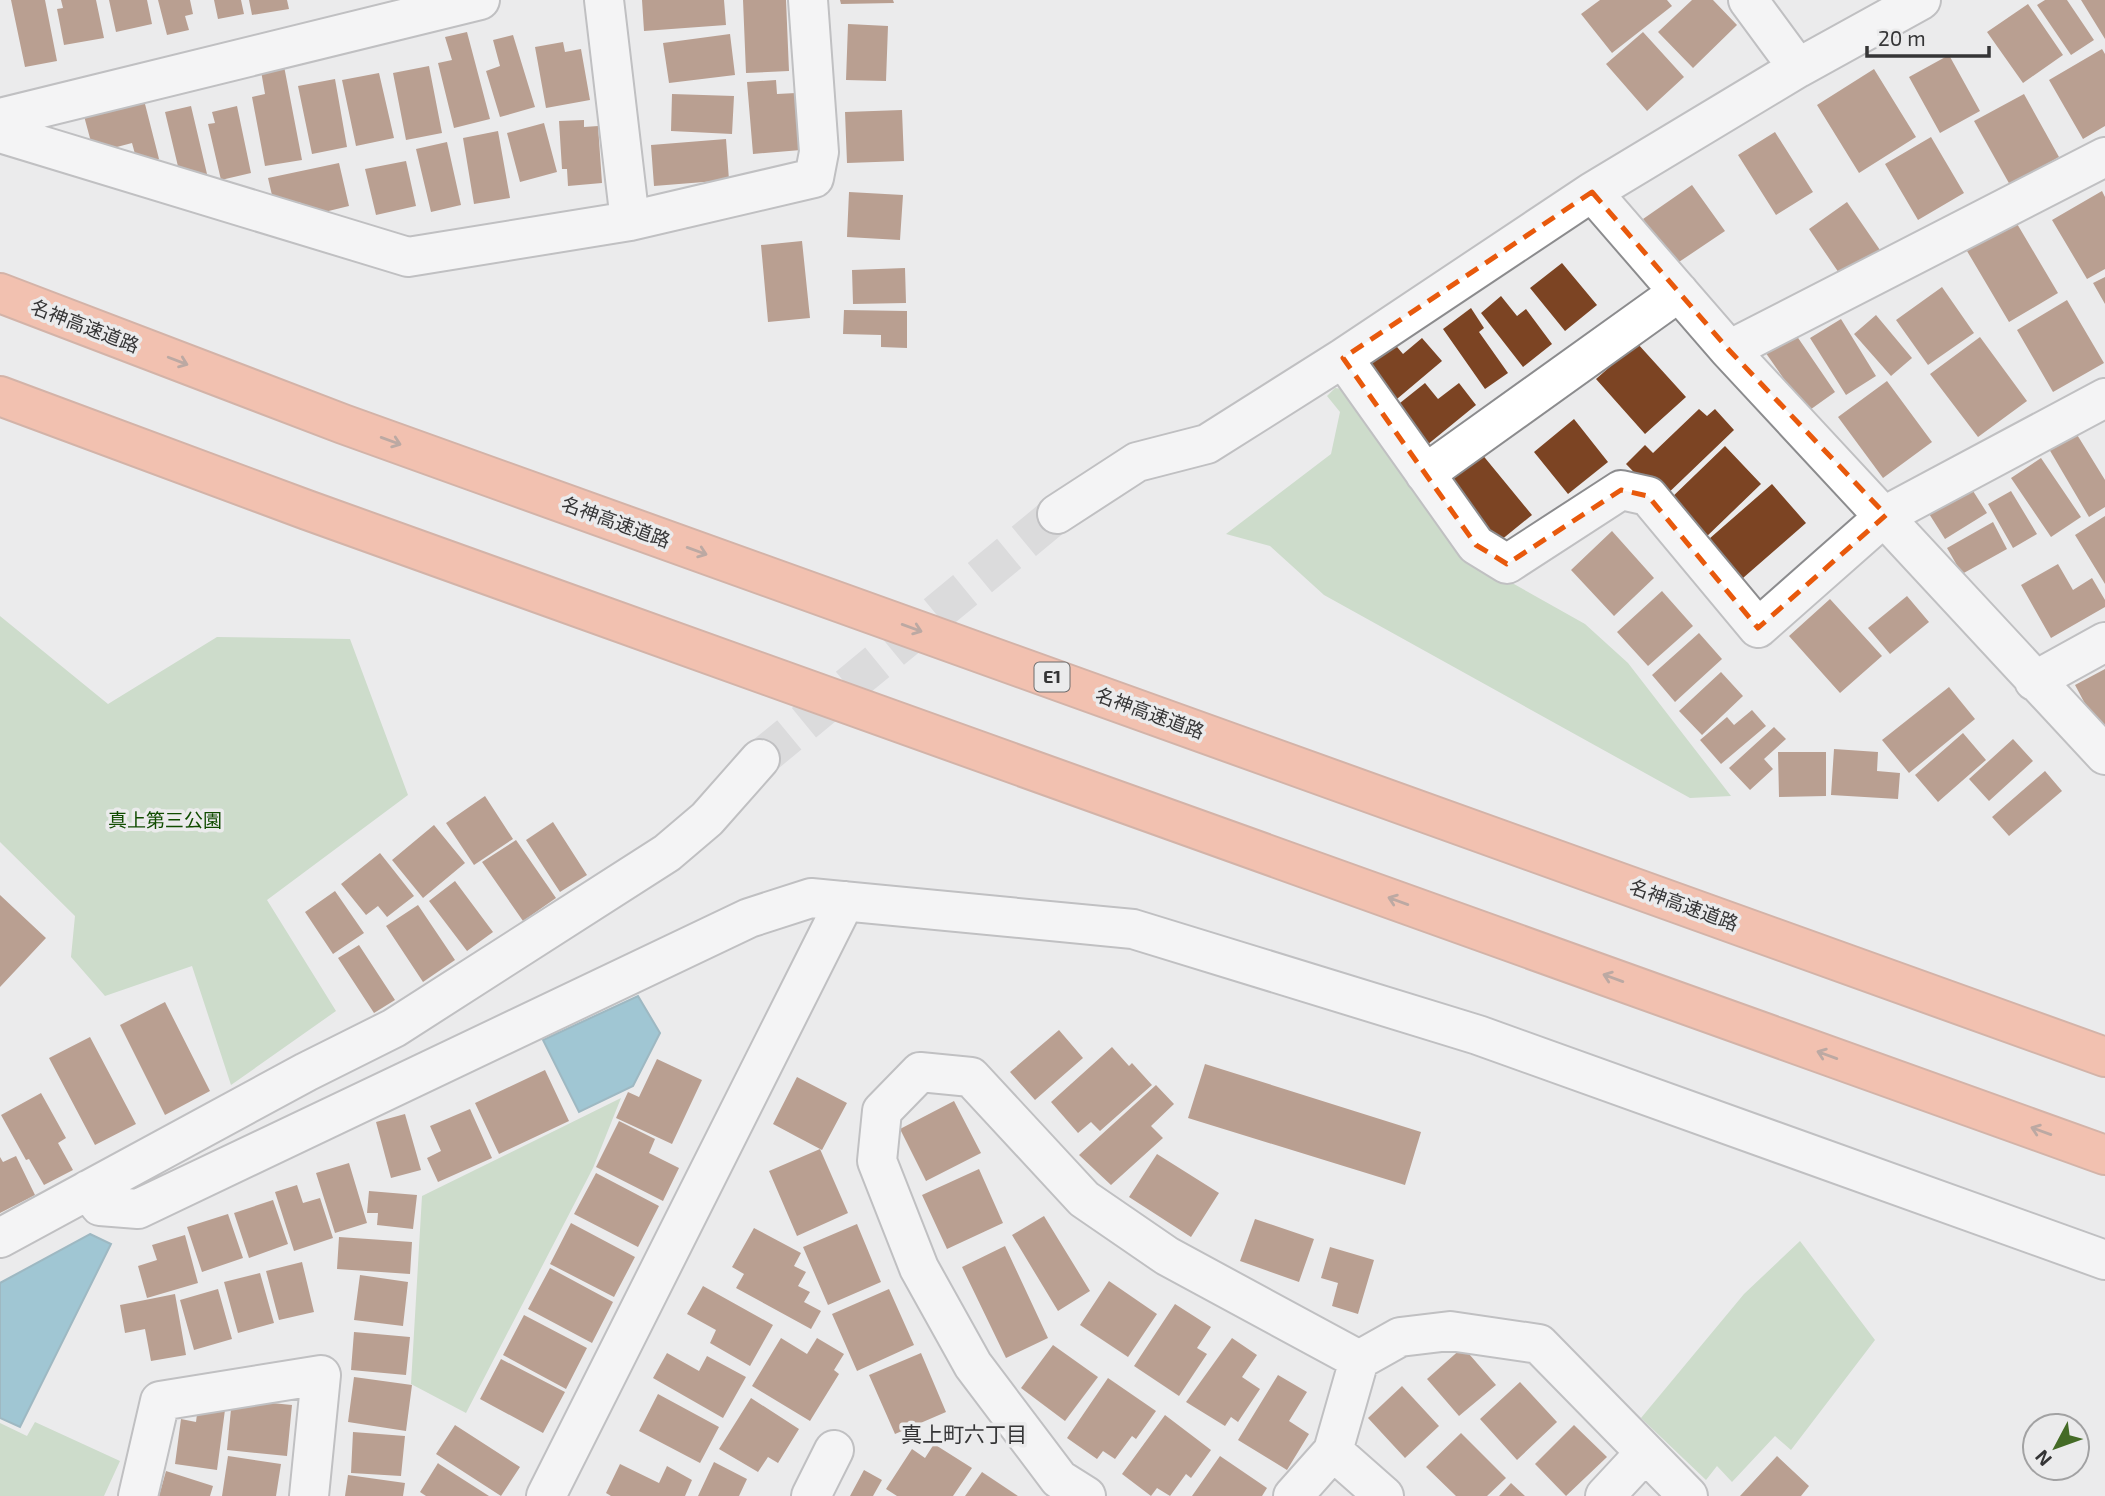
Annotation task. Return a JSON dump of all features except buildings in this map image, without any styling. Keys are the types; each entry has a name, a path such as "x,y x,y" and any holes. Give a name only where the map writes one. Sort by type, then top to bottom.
{"highway":[{"name":"名神高速道路","path":"0,293 343,424 2105,1057"},
{"path":"0,396 307,510 2105,1154"}],"street":[{"path":"0,118 480,0"},
{"path":"604,0 630,221"},
{"path":"0,133 408,257 630,221 814,178 819,152 808,0"},
{"path":"1748,0 1798,68"},
{"path":"1057,514 1137,462 1207,444 1343,358 1592,191 1798,68 1921,0"},
{"path":"1729,349 2105,157"},
{"path":"1592,191 1729,349 1886,515 2034,681 2105,755"},
{"path":"1426,474 1679,292"},
{"path":"1343,358 1476,545 1507,564 1621,490 1648,496 1758,628 1886,515 2105,398"},
{"path":"2034,681 2105,642"},
{"path":"0,1238 306,1072 394,1028 667,853 707,818 760,758"},
{"path":"88,1190 100,1206 138,1209 749,918 811,898 1133,929 1478,1035 2105,1260"},
{"path":"547,1496 845,901"},
{"path":"1086,1496 1059,1479 973,1365 919,1268 877,1161 883,1111 920,1072 971,1077 1084,1199 1167,1256 1359,1360"},
{"path":"1293,1496 1333,1451 1359,1360 1400,1337 1450,1331 1539,1345 1688,1496"},
{"path":"138,1496 160,1401 321,1375 309,1496"},
{"path":"811,1496 834,1450"},
{"path":"1333,1451 1384,1496"},
{"path":"1605,1496 1644,1454"}],"highlighted area":[{"path":"1592,192 1729,350 1886,515 1758,628 1648,496 1621,490 1507,564 1476,545 1343,358"}],"green space":[{"path":"1335,388 1353,390 1464,556 1585,624 1628,663 1731,796 1690,798 1324,595 1270,546 1226,534 1331,454 1340,412 1327,396"},
{"name":"真上第三公園","path":"0,616 108,704 217,637 350,639 408,795 267,900 336,1011 231,1085 192,966 105,996 71,957 75,916 0,842"},
{"path":"621,1098 593,1168 466,1413 411,1384 422,1196"},
{"path":"1800,1241 1875,1340 1791,1450 1775,1436 1732,1482 1717,1466 1706,1480 1641,1418 1744,1294"},
{"path":"35,1422 120,1461 104,1496 0,1496 0,1423 27,1436"}],"water":[{"path":"638,996 660,1033 633,1086 579,1112 543,1040"},
{"path":"90,1234 111,1244 20,1427 0,1418 0,1283"}],"tunnel":[{"path":"760,759 1057,514"}],"district":[{"name":"真上町六丁目","path":"964,1435"}]}
